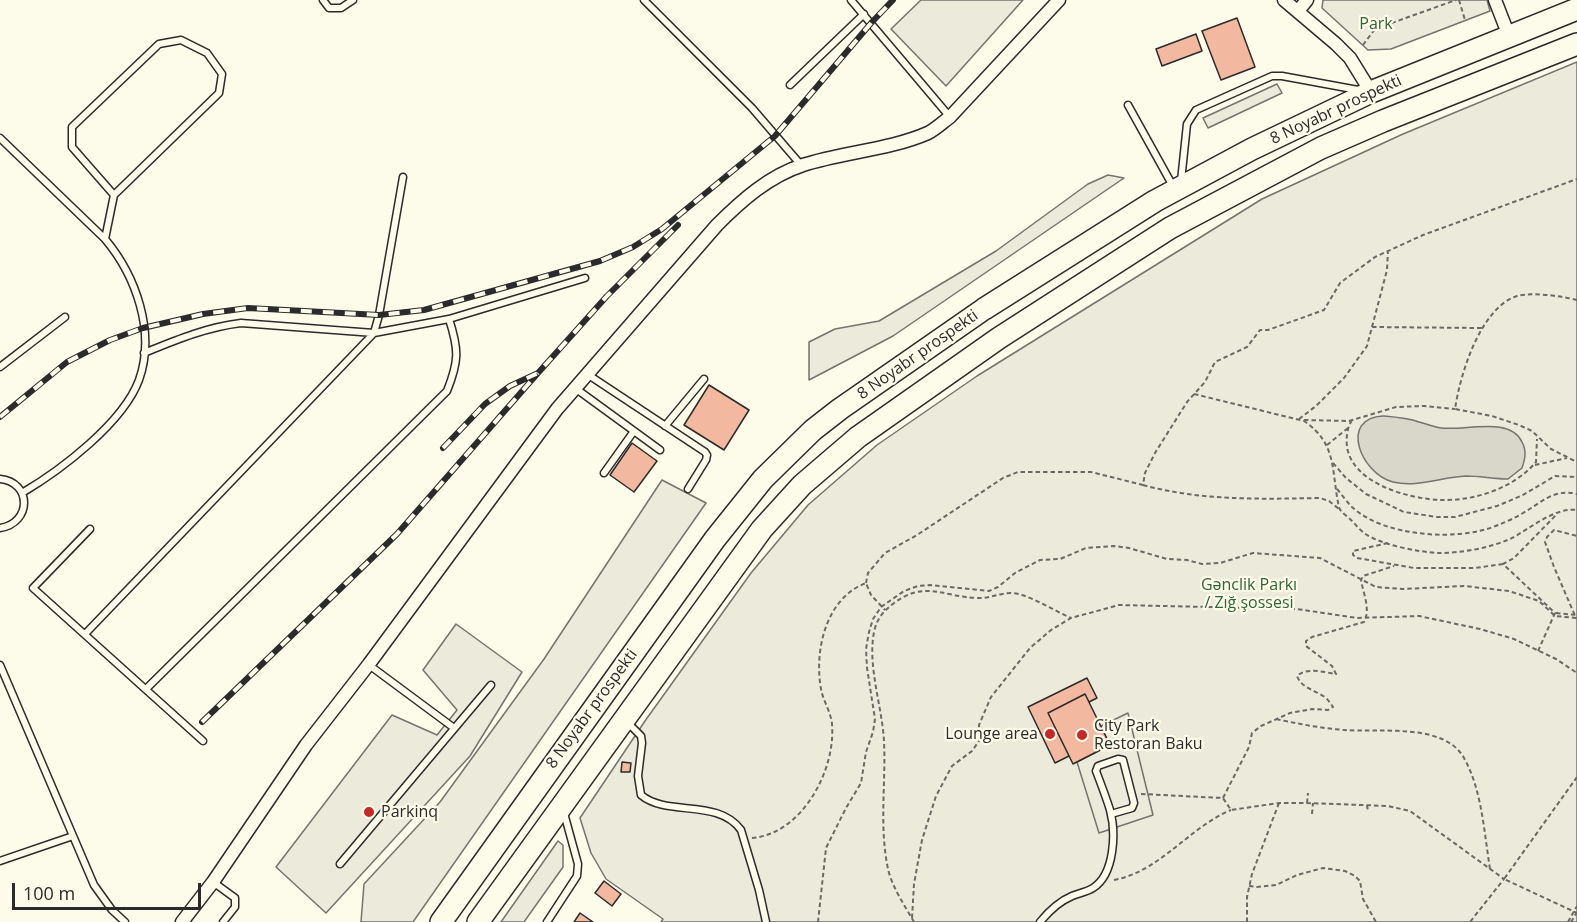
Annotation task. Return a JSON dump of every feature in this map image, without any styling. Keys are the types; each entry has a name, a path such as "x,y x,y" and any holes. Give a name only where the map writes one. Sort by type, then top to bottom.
{"highway":[{"name":"8 Noyabr prospekti","path":"441,922 715,539 763,479 840,409 984,309 1177,188 1292,129 1371,92 1577,9"},
{"name":"8 Noyabr prospekti","path":"478,922 762,529 802,485 858,437 999,338 1151,240 1211,206 1321,148 1577,44"}],"street":[{"path":"182,922 213,882 306,745 369,664 525,451 587,373 731,211 778,176 801,165 903,141 929,132 950,117 1059,0"},
{"path":"1284,0 1350,58 1371,92"},
{"path":"1298,11 1307,0"},
{"path":"1495,0 1509,36"}],"lane":[{"path":"322,0 329,8 341,8 353,0"},
{"path":"644,0 752,108 801,165"},
{"path":"851,0 950,117"},
{"path":"790,85 864,14"},
{"path":"105,239 114,195 219,93 222,74 207,53 181,40 159,44 72,127 72,147 114,195"},
{"path":"1177,188 1187,124 1196,110 1272,76 1371,92"},
{"path":"1128,105 1177,188"},
{"path":"0,138 105,239 119,256 131,278 139,303 143,328 144,353 139,380 127,402 112,422 54,472 22,492"},
{"path":"85,634 374,333 403,177"},
{"path":"144,353 199,331 242,323 374,333 449,319 585,278"},
{"path":"0,367 65,317"},
{"path":"146,689 447,391 456,368 456,341 449,319"},
{"path":"587,373 705,452 707,455 688,489"},
{"path":"665,426 704,378"},
{"path":"575,387 660,450"},
{"path":"604,473 634,431"},
{"path":"0,479 11,481 22,492 24,508 21,516 8,526 0,528"},
{"path":"90,529 33,588 203,741"},
{"path":"369,664 454,728"},
{"path":"0,665 94,885 111,910 125,922"},
{"path":"340,864 491,685"},
{"path":"624,719 641,736 638,776 641,795 652,801 718,813 735,822 741,830 766,922"},
{"path":"1040,922 1058,903 1093,888 1103,880 1108,868 1113,840 1111,814 1096,771 1098,766 1118,759 1123,760 1134,803 1132,808 1111,814"},
{"path":"547,922 577,876 578,864 562,804"},
{"path":"0,861 73,836"},
{"path":"213,882 230,892 235,898 235,907 223,922"}],"path":[{"path":"1363,45 1376,29 1458,0 1466,20"},
{"path":"1143,484 1145,473 1155,453 1181,411 1205,382 1215,362 1247,347 1260,330 1268,330 1324,310 1340,283 1375,257 1481,212 1577,179"},
{"path":"1298,420 1344,378 1367,346 1387,270 1388,251"},
{"path":"1455,409 1462,372 1482,328 1499,309 1518,296 1557,296 1577,300"},
{"path":"1372,327 1482,328"},
{"path":"1194,394 1298,420 1316,429 1327,445 1332,461 1340,509"},
{"path":"1298,420 1352,420 1396,408 1424,406 1455,409 1508,421 1532,431 1551,449 1577,462"},
{"path":"1352,420 1346,442 1348,452 1365,474 1374,482 1416,497 1441,500 1476,496 1517,479 1534,465 1556,460 1570,460"},
{"path":"1327,445 1348,428"},
{"path":"1534,465 1538,454 1537,436"},
{"path":"1332,461 1346,478 1366,494 1404,512 1437,517 1455,517 1497,506 1517,498 1555,476 1577,477"},
{"path":"885,610 868,590 866,583 868,573 885,553 917,535 1003,478 1018,472 1091,472 1171,492 1206,496 1320,498 1340,509 1365,534 1425,552 1453,553 1489,546 1510,539 1558,514 1571,509 1577,510"},
{"path":"1337,489 1353,508 1369,518 1400,529 1440,536 1461,535 1495,526 1559,492 1577,494"},
{"path":"1389,543 1353,551 1353,555 1357,558 1394,566 1414,568 1503,564 1514,558 1558,514"},
{"path":"818,922 826,848 846,807 861,783 866,752 873,732 875,719 866,649 873,619 881,607 904,591 930,585 989,591 998,587 1015,573 1040,560 1060,558 1086,548 1099,546 1129,548 1202,564 1220,563 1253,553 1320,558 1376,588 1464,586 1509,591 1539,601 1555,615 1576,617 1545,542 1554,530 1577,536"},
{"path":"1503,564 1555,615"},
{"path":"1360,580 1364,576 1394,566"},
{"path":"1223,798 1249,747 1252,733 1260,726 1290,713 1312,709 1328,710 1333,707 1326,698 1304,686 1297,676 1300,673 1315,671 1336,674 1332,666 1306,646 1306,641 1359,624 1366,618 1366,606 1360,580"},
{"path":"747,835 749,838 757,838 785,825 796,818 813,796 830,753 832,725 821,691 820,658 826,625 841,599 857,586 866,583"},
{"path":"914,922 888,871 883,830 884,743 871,653 875,627 885,610 905,595 924,590 978,599 1001,592 1021,594 1071,618"},
{"path":"912,918 914,884 922,840 936,795 952,766 972,750 979,741 979,725 991,697 1030,648 1051,630 1071,618 1119,605 1297,609 1366,618 1427,618 1514,639 1556,659 1577,673"},
{"path":"1539,651 1555,615"},
{"path":"1276,719 1312,727 1420,734 1439,737 1451,743 1462,755 1475,786 1490,869"},
{"path":"1470,922 1504,879 1577,777"},
{"path":"1132,795 1146,793 1223,798"},
{"path":"1307,802 1308,793"},
{"path":"1223,798 1231,810"},
{"path":"1103,880 1121,878 1151,865 1170,853 1196,830 1231,810 1279,803 1307,802 1388,806 1410,811 1504,879 1576,913"},
{"path":"1247,922 1247,897 1251,874 1279,803"},
{"path":"1312,814 1313,803"},
{"path":"1368,805 1368,812"},
{"path":"1249,885 1257,887 1276,885 1290,878 1323,868 1345,871 1360,881 1364,899 1376,922"},
{"path":"1570,922 1576,913 1577,906"}],"green space":[{"path":"921,0 1023,0 946,86 891,29"},
{"name":"Park","path":"1323,0 1487,0 1490,11 1391,49 1368,50 1322,8"},
{"name":"Gənclik Parkı / Zığ şossesi","path":"1577,62 1577,922 661,922 663,919 606,879 591,853 580,818 645,721 751,573 808,505 877,445 977,376 1262,199 1403,134"},
{"path":"1277,84 1282,93 1208,128 1203,118"},
{"path":"1108,175 1124,178 893,336 809,380 809,342 835,329 879,321 996,251 1088,184"},
{"path":"662,480 706,503 413,922 361,922 364,884 440,802 544,659"},
{"path":"558,841 563,845 563,867 524,922 501,922"}],"shaded area":[{"path":"1383,416 1397,417 1441,428 1486,426 1508,429 1516,434 1524,445 1525,455 1522,468 1508,479 1466,476 1411,484 1393,482 1381,477 1371,468 1359,446 1358,435 1361,426 1369,419"},
{"name":"Parkinq","path":"456,624 522,672 470,756 326,913 276,867 392,715 437,735 457,710 423,670"},
{"path":"1128,713 1153,815 1099,833 1077,762 1110,745 1101,726"}],"building":[{"path":"1237,18 1255,67 1221,80 1202,31"},
{"path":"1196,34 1202,51 1162,66 1156,49"},
{"path":"709,385 749,410 724,450 684,425"},
{"path":"632,443 657,461 634,492 610,475"},
{"name":"Lounge area","path":"1087,678 1097,698 1089,702 1085,694 1048,713 1069,756 1055,763 1028,707"},
{"name":"City Park Restoran Baku","path":"1085,694 1110,745 1073,764 1048,713"},
{"path":"622,762 631,763 630,772 621,772"},
{"path":"604,881 621,894 612,906 595,893"},
{"path":"580,913 593,922 574,922"}],"railway":[{"path":"0,417 67,362 110,340 143,328 203,314 248,308 379,315 424,310 600,261 633,247 662,229 775,136 893,0"},
{"path":"443,448 485,404 510,386 538,373 607,296 678,225"},
{"path":"202,722 397,534 538,373"}],"place":[{"name":"Lounge area","path":"1050,734"},
{"name":"City Park Restoran Baku","path":"1082,735"},
{"name":"Parkinq","path":"369,812"}]}
